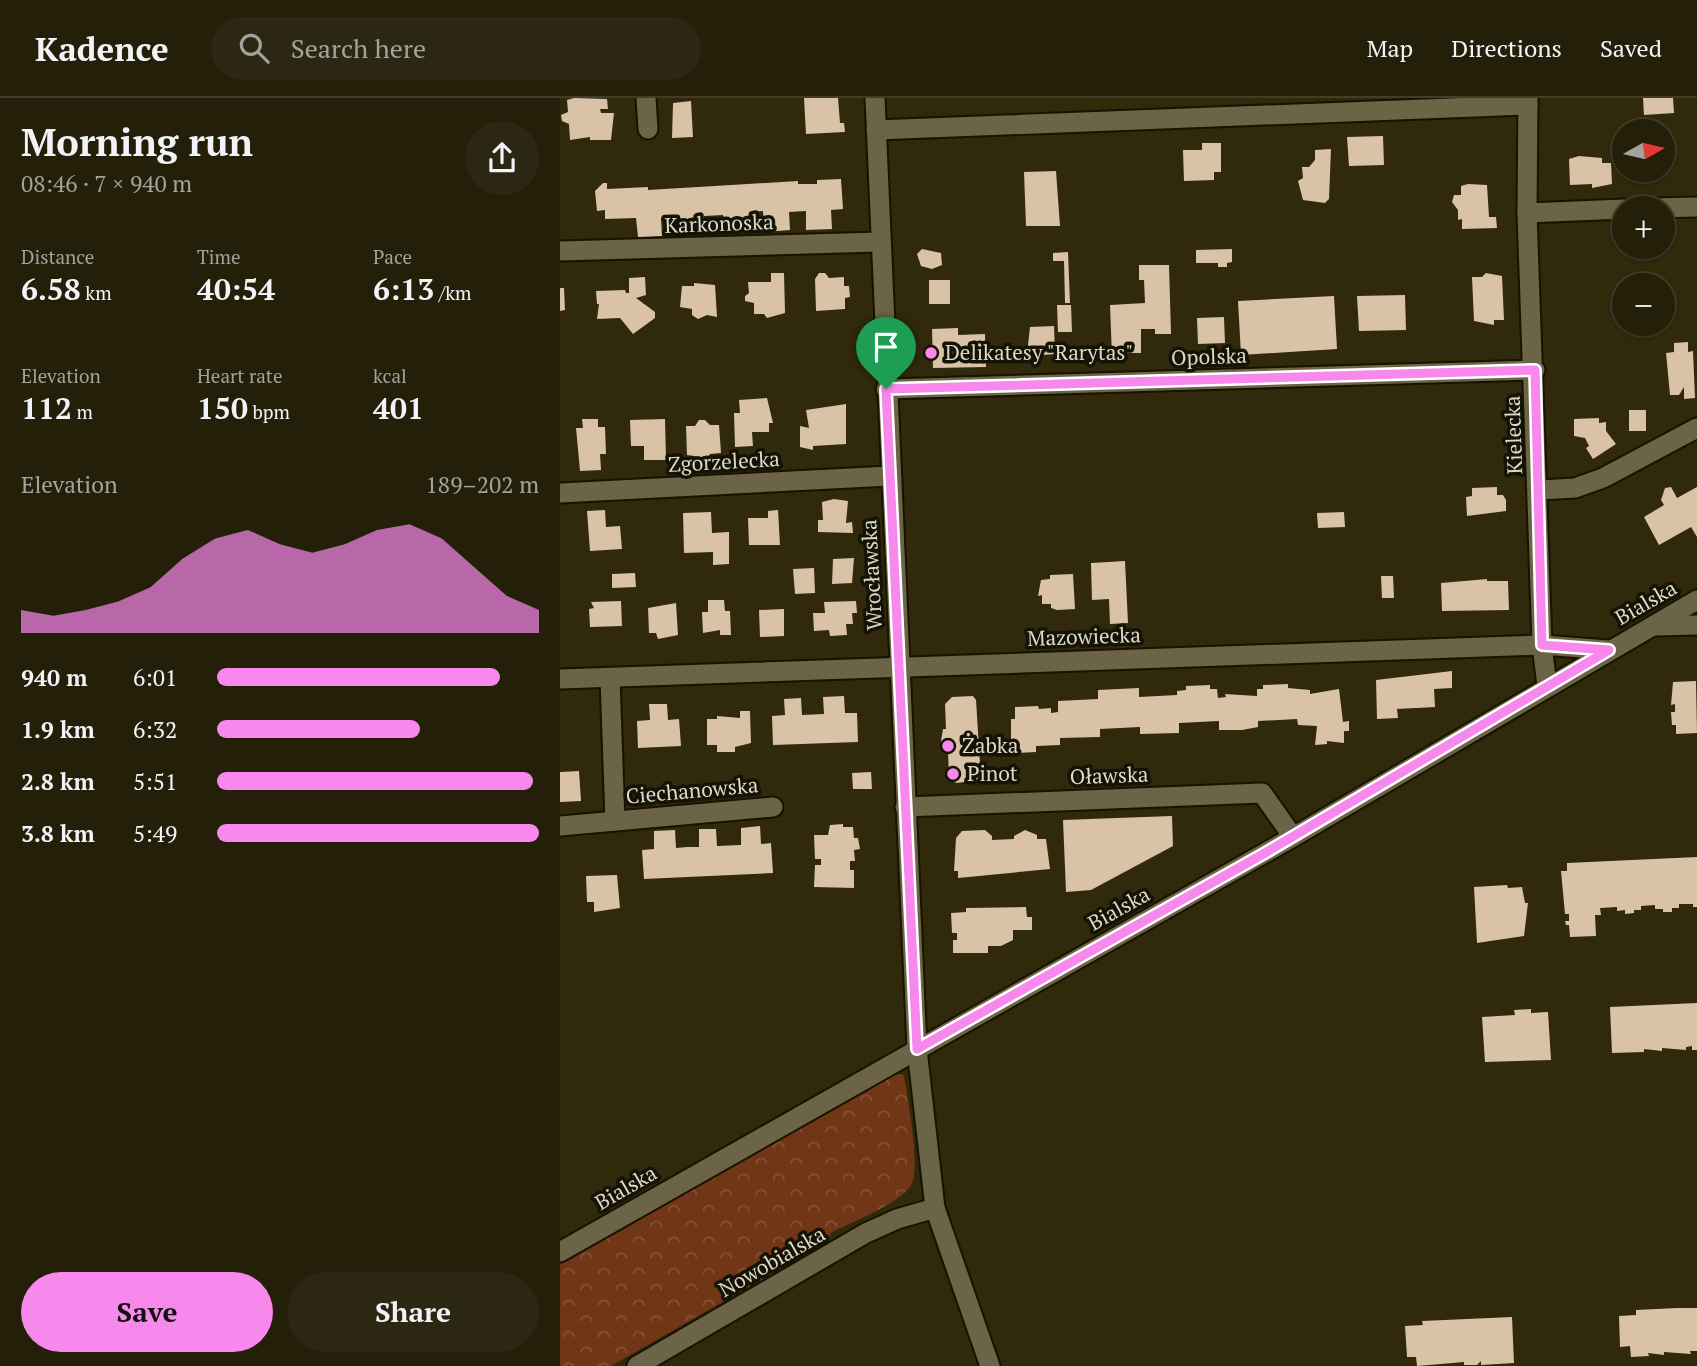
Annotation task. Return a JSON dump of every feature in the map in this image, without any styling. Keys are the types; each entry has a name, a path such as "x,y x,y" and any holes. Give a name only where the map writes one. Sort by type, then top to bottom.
{"street":[{"path":"646,98 648,129"},
{"name":"Wrocławska","path":"874,98 917,1049 935,1208 990,1366"},
{"path":"876,130 1528,102"},
{"name":"Kielecka","path":"1528,102 1527,213 1535,370 1542,645 1547,686"},
{"path":"1675,207 1697,207"},
{"path":"1527,213 1612,209"},
{"name":"Karkonoska","path":"560,251 880,242"},
{"name":"Opolska","path":"886,389 1535,370"},
{"path":"1539,490 1575,488 1603,478 1697,428"},
{"name":"Zgorzelecka","path":"560,493 890,476"},
{"name":"Bialska","path":"560,1252 1293,837 1697,600"},
{"path":"1651,626 1697,625"},
{"name":"Mazowiecka","path":"560,679 1542,645 1609,650"},
{"name":"Ciechanowska","path":"610,678 615,821"},
{"name":"Oławska","path":"905,807 1262,793 1293,837"},
{"name":"Ciechanowska","path":"560,826 773,807"},
{"name":"Nowobialska","path":"637,1366 866,1233 897,1219 935,1208"}],"green space":[{"path":"894,1073 904,1075 914,1150 913,1178 904,1194 885,1207 831,1233 829,1241 611,1366 560,1366 560,1264"}],"building":[{"path":"804,98 838,98 840,123 844,123 845,132 806,134"},
{"path":"1643,98 1673,98 1674,113 1644,115"},
{"path":"607,99 608,109 600,109 601,113 614,113 611,140 590,140 590,137 570,140 569,124 562,121 561,115 568,112 567,100"},
{"path":"691,101 693,137 672,138 673,103"},
{"path":"1383,136 1384,165 1349,166 1347,137"},
{"path":"1202,143 1221,143 1221,172 1214,172 1214,180 1184,181 1183,150 1202,150"},
{"path":"1331,149 1329,199 1325,203 1303,200 1298,181 1303,178 1302,167 1309,167 1315,160 1315,150"},
{"path":"1579,156 1602,158 1602,163 1611,163 1612,184 1592,188 1592,184 1570,185 1569,159"},
{"path":"1056,171 1060,226 1026,226 1024,172"},
{"path":"841,179 843,209 831,210 832,229 806,230 806,211 789,212 790,230 764,232 763,211 749,212 749,232 725,233 723,215 704,216 704,234 680,235 679,217 670,217 661,218 662,236 638,237 636,218 605,219 605,210 597,211 595,191 603,183 607,183 607,189 648,187 648,190 798,181 798,184 817,184 817,180"},
{"path":"1487,185 1489,217 1496,217 1497,228 1462,229 1462,219 1458,220 1458,210 1452,202 1454,195 1461,195 1461,186"},
{"path":"922,249 941,253 942,265 932,269 921,266 917,254"},
{"path":"1232,249 1232,262 1227,263 1227,267 1218,267 1218,263 1196,263 1196,250"},
{"path":"1068,252 1070,303 1065,303 1064,261 1053,261 1053,253"},
{"path":"1139,265 1169,265 1171,334 1155,334 1155,329 1141,329 1141,353 1116,353 1116,357 1112,357 1110,305 1145,303 1144,280 1139,280"},
{"path":"771,273 784,273 785,313 767,318 764,314 754,314 754,303 745,301 745,296 749,293 748,282 771,282"},
{"path":"819,273 825,273 829,278 844,277 844,286 849,286 850,297 845,298 845,309 816,311 815,279"},
{"path":"1486,273 1502,276 1504,320 1494,320 1494,325 1474,321 1472,277 1482,277"},
{"path":"645,277 646,295 636,298 655,312 655,318 633,334 620,318 597,319 599,304 596,291 625,290 629,293 629,278"},
{"path":"929,280 950,280 950,304 929,304"},
{"path":"694,283 715,285 717,317 707,315 698,319 692,315 692,309 680,307 682,286 694,286"},
{"path":"560,288 564,288 565,310 560,311"},
{"path":"1405,295 1406,330 1359,331 1357,296"},
{"path":"1334,296 1337,349 1241,355 1238,301"},
{"path":"1057,305 1071,305 1072,332 1058,332"},
{"path":"1224,317 1225,343 1198,344 1197,318"},
{"path":"1054,326 1055,354 1031,356 1028,345 1030,327"},
{"path":"958,328 958,335 985,334 986,367 933,368 932,329"},
{"path":"1688,342 1688,352 1693,351 1695,398 1684,399 1684,387 1679,395 1670,395 1666,353 1674,352 1674,343"},
{"path":"767,398 773,423 769,423 769,432 752,432 753,446 735,447 734,413 740,413 739,400"},
{"path":"846,404 846,444 813,446 813,450 800,447 800,426 809,428 806,410"},
{"path":"1629,410 1646,410 1646,431 1629,431"},
{"path":"1599,418 1599,423 1606,422 1606,431 1616,444 1593,459 1586,448 1589,446 1585,438 1574,436 1574,419"},
{"path":"582,419 598,419 598,427 605,427 606,454 600,454 601,470 580,471 576,428 583,428"},
{"path":"665,419 666,460 644,460 644,446 631,446 630,420"},
{"path":"699,420 705,420 710,425 719,425 721,453 710,454 708,458 687,455 686,426 695,426"},
{"path":"1497,487 1497,495 1503,495 1506,500 1506,511 1467,516 1466,497 1472,496 1472,488"},
{"path":"1671,487 1677,498 1697,487 1697,537 1691,527 1659,545 1644,517 1664,505 1661,500 1665,488"},
{"path":"834,499 848,501 846,523 852,522 853,533 818,532 818,520 823,520 822,502"},
{"path":"605,510 606,527 620,526 622,549 590,551 587,511"},
{"path":"778,510 780,545 749,545 748,518 768,518 768,511"},
{"path":"711,512 712,533 729,532 729,564 713,565 713,552 684,553 683,513"},
{"path":"1344,512 1345,527 1318,528 1317,513"},
{"path":"854,558 852,583 832,584 833,559"},
{"path":"1125,561 1128,623 1110,624 1109,599 1092,600 1091,563"},
{"path":"814,568 815,593 795,594 793,569"},
{"path":"635,573 636,587 612,588 612,574"},
{"path":"1073,574 1075,609 1057,610 1051,608 1051,604 1042,604 1042,595 1038,596 1041,580 1050,579 1050,575"},
{"path":"1381,576 1393,576 1394,598 1382,598"},
{"path":"1487,579 1508,581 1509,610 1442,611 1441,583"},
{"path":"708,600 724,600 725,611 730,611 731,635 720,635 720,630 703,633 702,612 708,612"},
{"path":"621,601 622,626 590,627 589,609 594,608 591,602"},
{"path":"856,601 857,613 852,613 853,624 846,624 847,635 830,636 829,630 814,631 813,613 825,613 824,602"},
{"path":"676,603 678,635 658,639 656,633 649,633 648,608"},
{"path":"784,609 784,636 760,637 759,610"},
{"path":"1452,671 1452,688 1434,689 1435,707 1397,709 1398,718 1377,719 1376,680"},
{"path":"1696,681 1697,733 1676,734 1671,712 1675,712 1675,704 1671,705 1673,682"},
{"path":"1288,684 1288,688 1310,690 1310,694 1339,689 1343,722 1349,721 1349,731 1344,731 1344,743 1327,741 1327,744 1315,745 1317,726 1298,725 1297,719 1258,721 1258,727 1242,730 1219,730 1219,721 1179,723 1179,733 1140,734 1140,727 1100,729 1100,737 1060,738 1060,745 1036,746 1036,752 1015,753 1015,743 1011,743 1011,719 1015,719 1015,707 1038,706 1039,709 1051,708 1051,713 1058,712 1058,701 1098,699 1098,690 1139,688 1139,697 1177,695 1177,691 1186,690 1186,686 1210,685 1210,689 1217,689 1218,698 1226,697 1225,694 1257,696 1257,689 1263,689 1263,685"},
{"path":"844,696 845,713 857,713 858,742 773,745 772,716 785,715 784,699 801,698 802,715 824,714 823,697"},
{"path":"973,696 976,700 981,780 956,783 949,777 948,752 944,752 941,741 943,729 946,729 945,704 952,697"},
{"path":"649,704 667,704 668,720 679,719 681,746 638,748 637,721 650,720"},
{"path":"740,711 750,711 751,743 735,747 735,752 717,752 717,745 707,745 707,719 717,719 717,716 740,718"},
{"path":"579,771 581,801 560,802 560,772"},
{"path":"871,772 872,789 853,789 852,773"},
{"path":"1172,816 1173,846 1091,890 1066,892 1063,820"},
{"path":"843,824 843,827 853,827 854,838 858,838 860,849 854,850 855,861 850,861 850,870 854,870 854,888 814,887 815,865 821,865 821,859 815,859 814,835 828,835 830,825"},
{"path":"760,826 761,844 771,843 773,873 644,879 642,850 654,849 654,831 675,830 676,848 699,847 699,829 716,829 717,846 741,845 741,828"},
{"path":"985,830 992,836 992,840 1014,839 1014,836 1025,830 1037,835 1037,839 1046,839 1050,869 958,878 958,871 954,871 956,838 962,831"},
{"path":"1697,857 1697,907 1693,907 1693,904 1679,904 1679,908 1672,908 1672,912 1663,912 1663,909 1655,909 1655,905 1641,906 1641,910 1625,914 1625,910 1617,911 1617,907 1600,908 1601,915 1595,915 1596,936 1570,937 1569,925 1566,925 1565,921 1569,921 1569,914 1565,914 1561,871 1567,871 1567,863"},
{"path":"617,875 620,908 594,912 594,902 587,902 586,876"},
{"path":"1507,885 1508,888 1522,887 1525,903 1528,903 1524,936 1477,943 1474,887"},
{"path":"1026,907 1027,917 1032,917 1032,930 1013,930 1013,940 1001,946 988,946 988,953 953,953 953,940 957,940 957,933 952,933 951,913 966,912 966,908"},
{"path":"1697,1003 1697,1050 1692,1050 1692,1046 1686,1047 1686,1050 1662,1048 1662,1051 1644,1049 1644,1052 1612,1053 1610,1007"},
{"path":"1531,1009 1531,1013 1548,1012 1551,1060 1485,1062 1482,1017 1515,1015 1514,1010"},
{"path":"1697,1308 1697,1351 1690,1351 1691,1354 1648,1353 1649,1356 1631,1357 1630,1346 1620,1347 1619,1316 1636,1315 1636,1310"},
{"path":"1512,1317 1514,1363 1481,1365 1481,1361 1477,1365 1464,1365 1464,1362 1417,1366 1416,1357 1407,1357 1405,1326 1423,1325 1422,1321"}],"place":[{"name":"Delikatesy \"Rarytas\"","path":"931,353"},
{"name":"Żabka","path":"948,746"},
{"name":"Pinot","path":"953,774"}],"route":[{"path":"1535,370 1542,645 1609,650 1265,853 917,1049 886,389 1535,370"}]}
